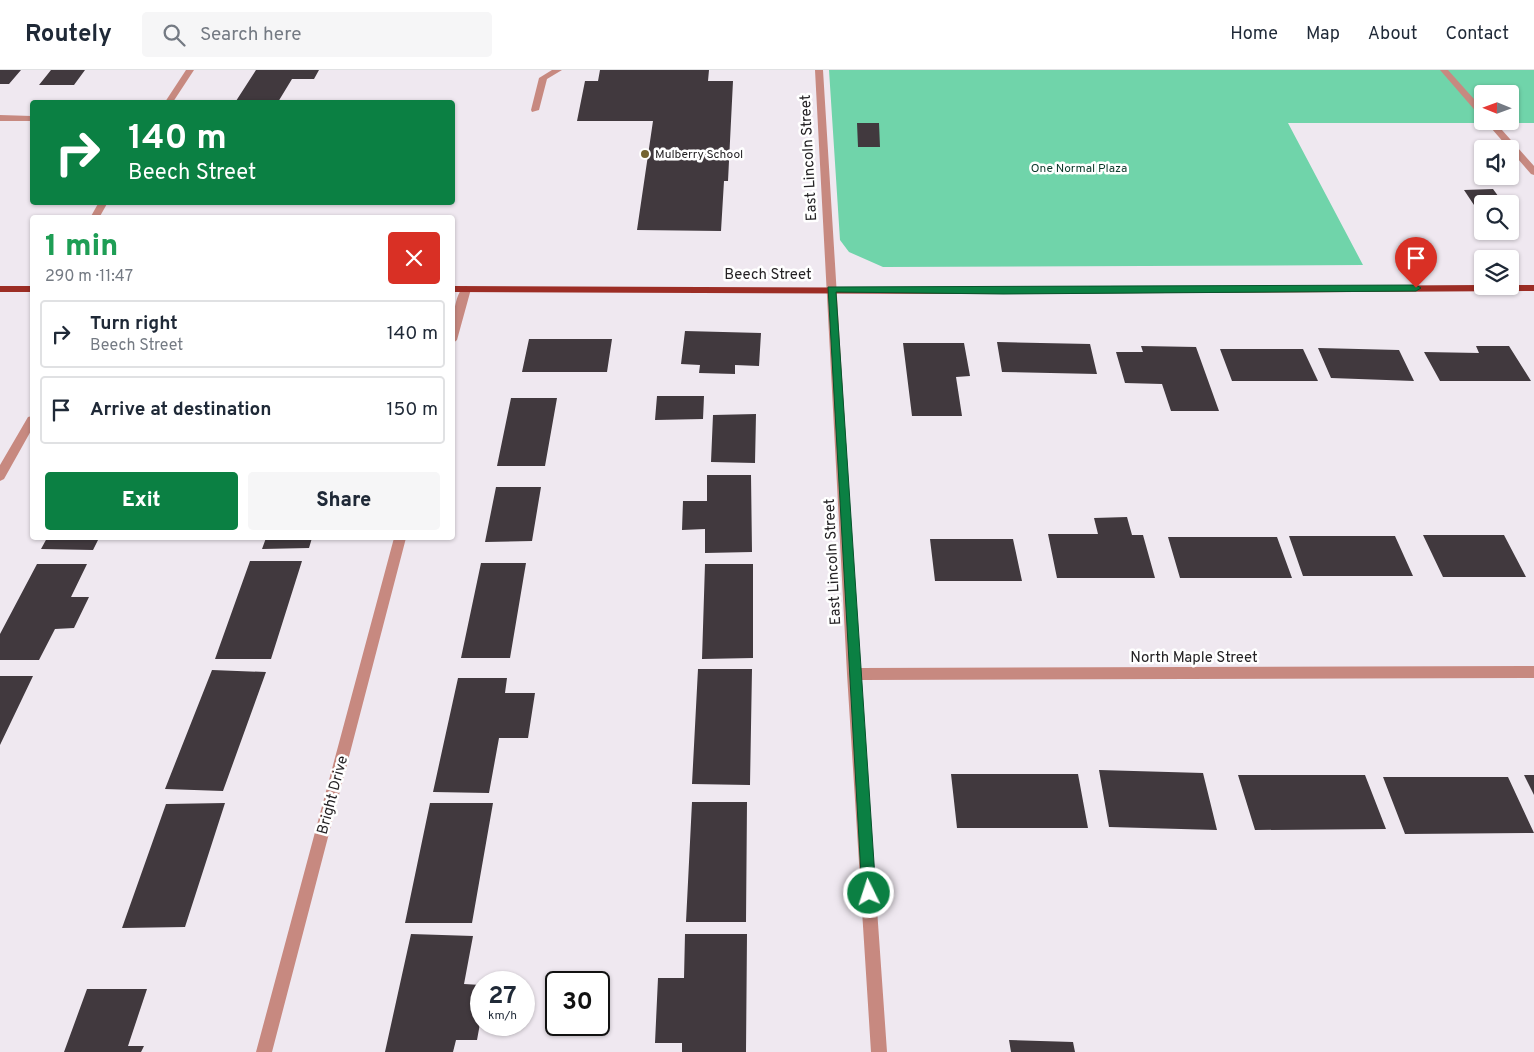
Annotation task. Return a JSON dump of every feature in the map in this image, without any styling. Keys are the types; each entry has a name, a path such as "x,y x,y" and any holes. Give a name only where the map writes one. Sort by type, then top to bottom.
{"main road":[{"name":"Beech Street","path":"455,289 1003,291 1534,288"},
{"path":"0,289 30,289"}],"street":[{"path":"170,100 190,70"},
{"path":"534,110 542,78 558,70"},
{"name":"East Lincoln Street","path":"820,70 854,674 879,1052"},
{"path":"1444,70 1474,105"},
{"path":"0,118 30,119"},
{"path":"1497,130 1534,172"},
{"path":"455,329 466,289"},
{"path":"0,476 30,424"},
{"name":"Bright Drive","path":"264,1052 399,540"},
{"name":"North Maple Street","path":"854,674 1534,672"}],"green space":[{"name":"One Normal Plaza","path":"829,70 1534,70 1534,123 1519,123 1519,85 1474,85 1474,123 1288,123 1363,265 883,267 849,252 840,240"}],"building":[{"path":"0,70 21,70 9,84 0,84"},
{"path":"51,70 85,70 74,85 39,85"},
{"path":"256,70 319,70 314,79 292,79 279,100 237,100"},
{"path":"600,70 709,70 708,81 733,81 728,181 724,181 721,231 637,230 653,121 577,121 585,81 598,81"},
{"path":"857,123 879,123 880,147 858,147"},
{"path":"1493,189 1497,195 1474,195 1474,205 1464,190"},
{"path":"685,331 761,333 759,366 735,365 735,374 699,373 700,365 681,364"},
{"path":"529,339 612,339 607,372 522,372"},
{"path":"997,342 1090,344 1097,374 1002,372"},
{"path":"903,343 964,343 970,376 956,377 962,416 912,416"},
{"path":"1141,346 1196,347 1219,411 1171,411 1162,384 1125,383 1116,352 1143,352"},
{"path":"1476,346 1509,346 1531,381 1440,381 1424,352 1479,353"},
{"path":"1318,348 1399,350 1414,381 1331,378"},
{"path":"1220,349 1303,349 1318,381 1232,381"},
{"path":"657,396 704,396 703,419 655,420"},
{"path":"511,398 557,398 545,466 497,466"},
{"path":"756,414 755,463 711,462 713,415"},
{"path":"707,475 751,475 752,552 705,553 705,529 682,530 683,501 707,501"},
{"path":"496,487 541,487 532,541 485,542"},
{"path":"1127,517 1132,535 1143,535 1155,578 1057,578 1048,534 1098,534 1094,518"},
{"path":"1423,535 1504,535 1526,577 1443,577"},
{"path":"1289,536 1395,536 1413,576 1303,576"},
{"path":"1168,537 1277,537 1292,578 1180,578"},
{"path":"930,539 1013,539 1022,581 935,581"},
{"path":"46,540 98,540 93,550 41,549"},
{"path":"265,540 311,540 309,548 262,549"},
{"path":"250,561 302,561 271,659 215,659"},
{"path":"481,563 526,563 510,658 461,658"},
{"path":"37,564 87,564 71,597 89,597 74,628 55,629 39,660 0,660 0,634"},
{"path":"705,564 753,564 753,658 702,659"},
{"path":"698,669 752,669 750,785 692,784"},
{"path":"212,670 266,672 223,791 165,789"},
{"path":"0,676 33,676 0,745"},
{"path":"458,678 507,678 505,693 535,693 528,738 499,738 489,793 433,792"},
{"path":"1099,770 1203,773 1217,830 1109,827"},
{"path":"951,774 1078,774 1088,828 957,828"},
{"path":"1238,775 1365,775 1386,829 1255,830"},
{"path":"1524,775 1534,775 1534,795"},
{"path":"1383,777 1508,777 1534,833 1405,834"},
{"path":"692,802 747,802 746,922 686,922"},
{"path":"225,803 185,927 122,928 166,804"},
{"path":"430,803 493,803 472,923 405,923"},
{"path":"411,934 473,936 464,984 470,984 470,1036 478,1036 477,1040 456,1040 453,1052 385,1052"},
{"path":"685,934 747,934 746,1052 682,1052 682,1043 655,1043 658,978 684,978"},
{"path":"87,989 147,989 128,1046 144,1046 141,1052 64,1052"},
{"path":"1009,1040 1073,1042 1075,1052 1011,1052"}],"place":[{"name":"Mulberry School","path":"645,154"}],"route":[{"path":"869,893 831,289 1003,291 1416,288"}]}
